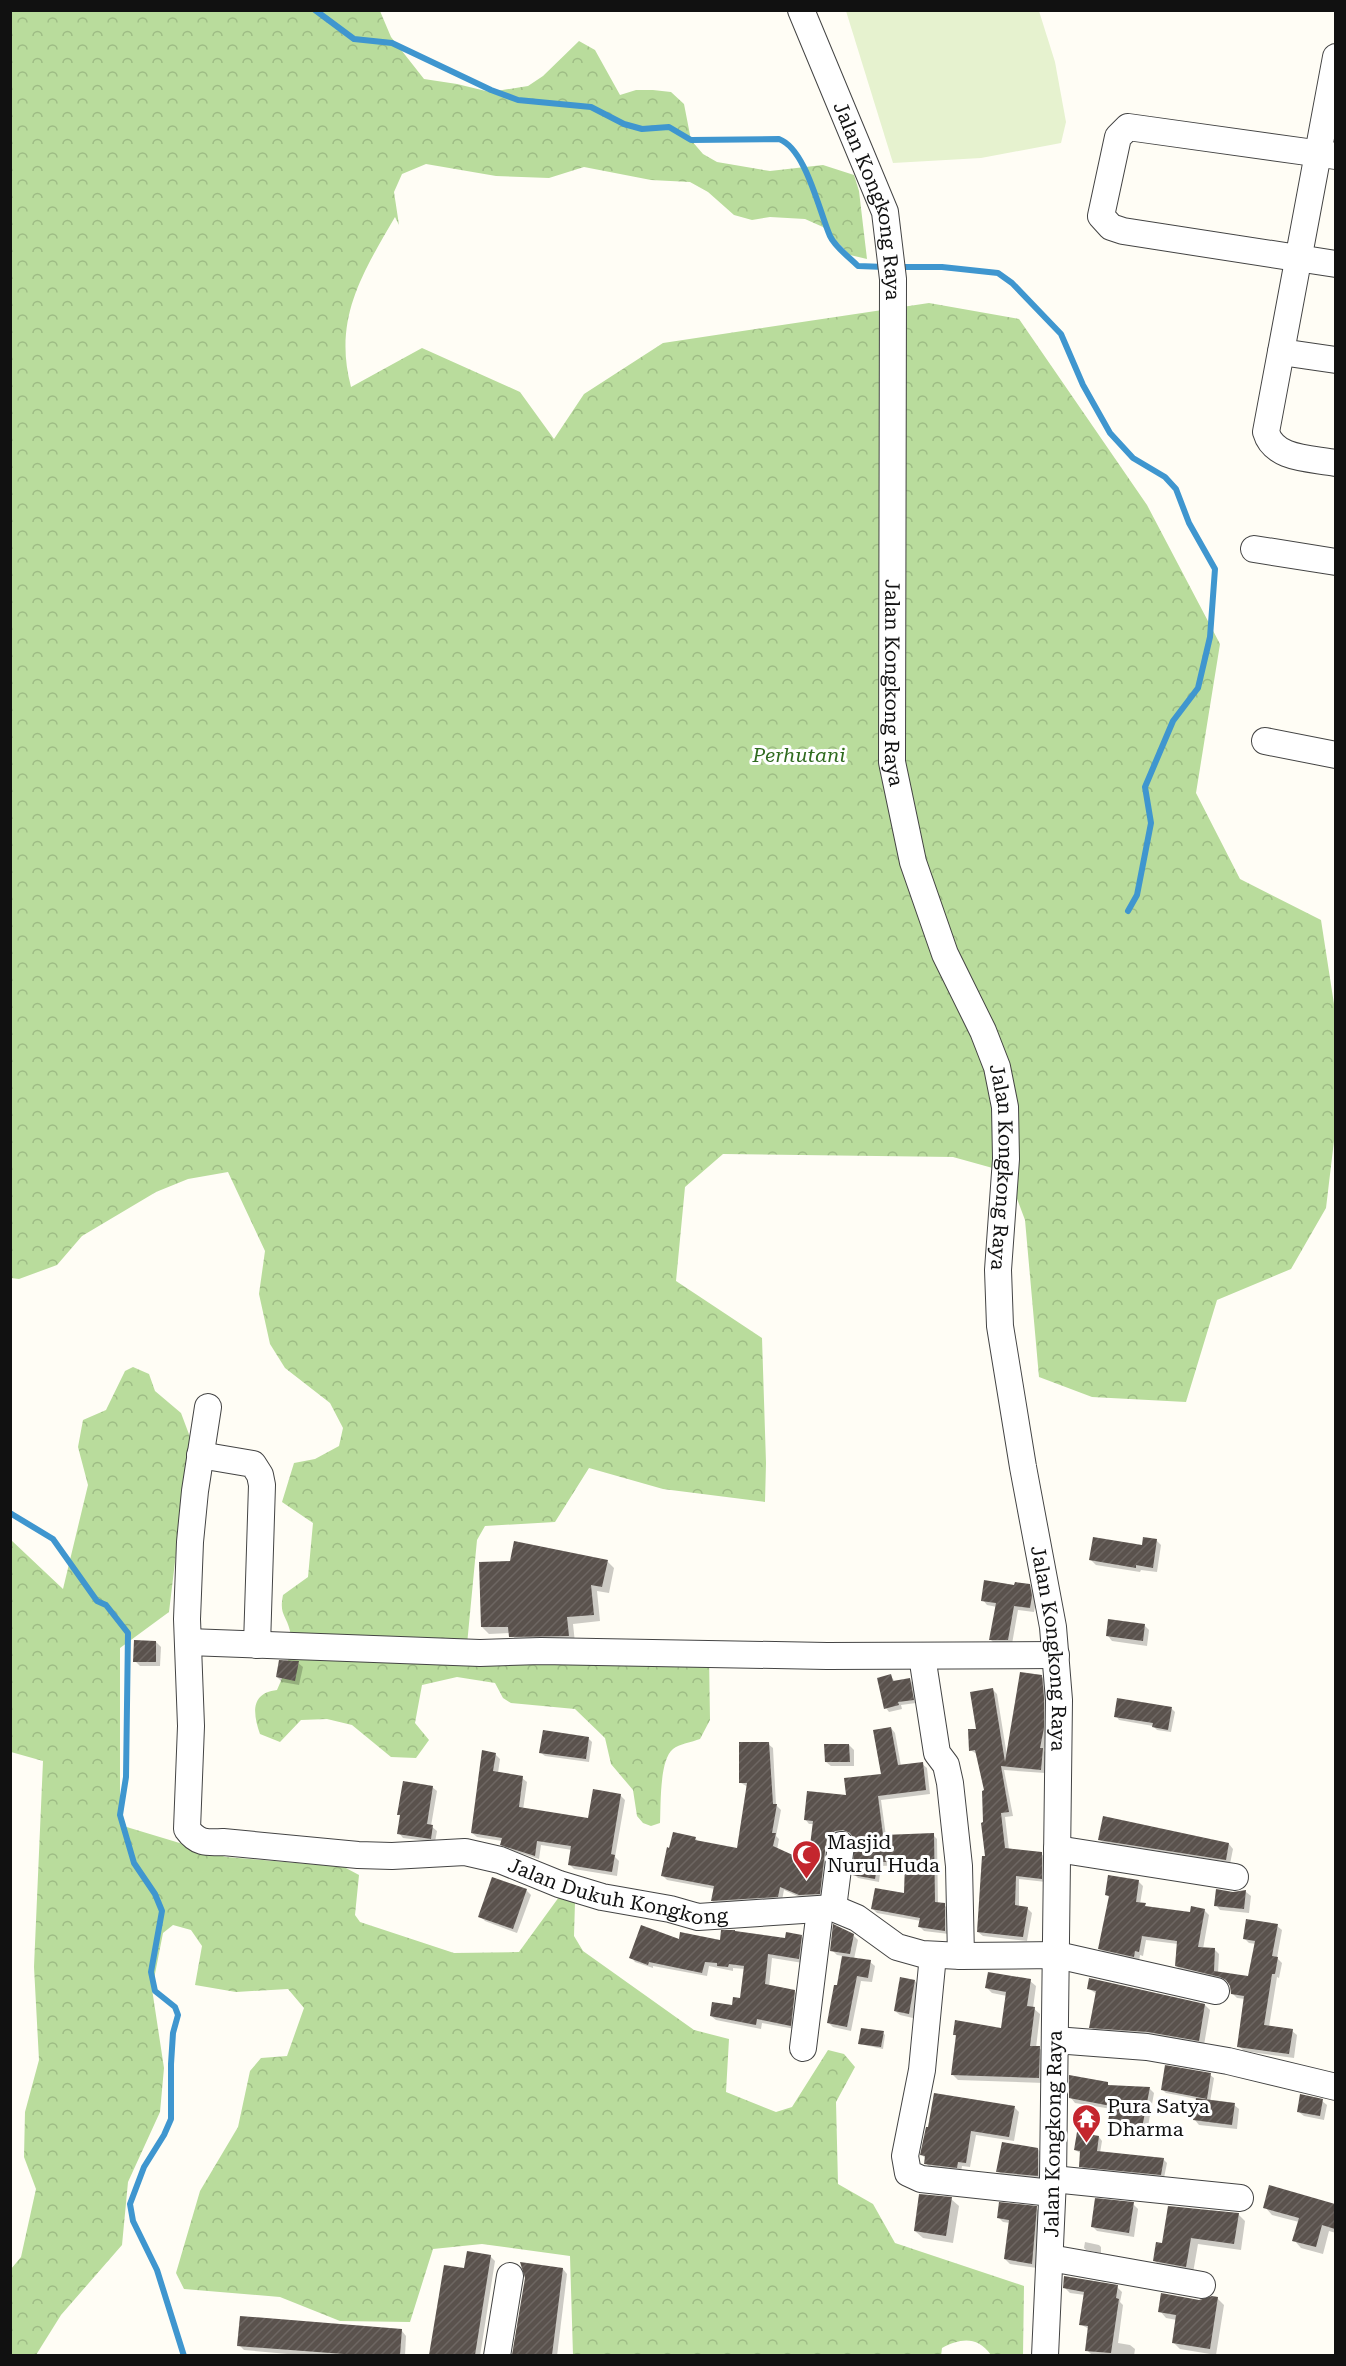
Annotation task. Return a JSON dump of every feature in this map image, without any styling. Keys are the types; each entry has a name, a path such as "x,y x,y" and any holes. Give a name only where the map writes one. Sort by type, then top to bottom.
{"street":[{"name":"Jalan Kongkong Raya","path":"801,10 885,212 891,268 892,762 913,862 945,954 983,1031 997,1067 1005,1107 1006,1159 998,1270 1000,1326 1005,1368 1053,1627 1059,1700 1053,2186 1046,2355"},
{"path":"1335,57 1327,154 1299,260 1266,432 1269,442 1276,449 1285,453 1335,463"},
{"path":"1327,154 1128,127 1118,137 1101,216 1104,222 1111,227 1123,231 1335,264"},
{"path":"1281,352 1335,360"},
{"path":"1254,549 1335,562"},
{"path":"1265,741 1335,755"},
{"path":"208,1407 190,1542 188,1642 480,1653 1056,1655"},
{"path":"200,1455 252,1464 260,1475 257,1645"},
{"name":"Jalan Dukuh Kongkong","path":"188,1642 191,1726 187,1829 194,1839 205,1843 233,1842 358,1855 392,1856 465,1852 500,1860 559,1884 603,1898 698,1917 827,1909 857,1918 897,1947 933,1955 1056,1954 1216,1991"},
{"path":"922,1656 937,1753 946,1765 950,1783 959,1866 961,1956"},
{"path":"803,2048 827,1909 841,1845"},
{"path":"1057,1849 1235,1877"},
{"path":"933,1955 921,2070 905,2156 908,2173 921,2179 1240,2198"},
{"path":"1055,2040 1147,2047 1228,2061 1335,2087"},
{"path":"1050,2258 1202,2285"},
{"path":"497,2355 510,2276"}],"green space":[{"name":"Perhutani","path":"11,11 380,11 391,37 424,79 490,92 528,86 543,76 579,41 595,50 620,95 636,90 671,92 684,104 691,140 703,154 717,162 770,171 823,165 854,175 859,191 867,259 850,255 823,227 805,219 770,217 752,220 734,215 708,192 690,182 651,180 584,167 549,178 496,176 426,164 402,174 394,192 399,225 395,217 362,278 348,318 346,363 351,387 422,348 520,392 554,439 584,394 663,343 929,303 1019,319 1147,505 1220,644 1196,793 1240,879 1321,920 1336,1017 1336,1124 1326,1208 1291,1269 1217,1300 1186,1402 1092,1397 1039,1377 1025,1220 1007,1172 953,1157 723,1154 685,1187 676,1281 762,1338 765,1502 663,1489 589,1468 555,1522 485,1526 477,1540 466,1655 709,1655 710,1720 700,1739 676,1747 668,1755 663,1773 660,1823 651,1826 643,1823 637,1816 633,1790 611,1764 605,1738 575,1709 511,1703 503,1698 495,1683 457,1677 422,1685 415,1723 429,1740 416,1758 391,1757 352,1725 327,1719 301,1720 280,1742 260,1734 255,1712 258,1700 262,1695 277,1690 290,1654 290,1631 282,1611 283,1595 308,1577 313,1523 282,1502 294,1463 315,1459 339,1446 343,1428 330,1403 285,1368 270,1344 259,1294 265,1251 228,1172 188,1179 156,1192 82,1236 57,1265 19,1279 11,1278"},
{"path":"846,11 1039,11 1055,62 1066,122 1061,143 981,158 893,163"},
{"path":"133,1367 149,1374 155,1391 181,1413 190,1437 169,1612 120,1648 120,1825 226,1857 344,1867 359,1875 355,1915 360,1922 454,1953 519,1952 559,1897 575,1902 574,1936 583,1951 694,2030 729,2039 726,2092 776,2112 792,2107 828,2050 844,2054 855,2067 836,2102 838,2184 873,2204 895,2243 1024,2286 1023,2355 991,2355 980,2344 962,2341 942,2348 941,2356 573,2355 570,2256 482,2244 433,2249 410,2322 340,2321 280,2297 184,2289 176,2273 200,2191 238,2127 250,2071 261,2058 287,2056 304,2008 288,1989 236,1992 195,1985 202,1946 191,1930 173,1925 163,1933 152,1989 164,2068 160,2112 128,2182 122,2245 61,2315 36,2355 11,2355 11,2269 21,2257 36,2189 24,2157 25,2112 39,2060 34,1967 43,1761 11,1752 10,1539 63,1589 88,1485 78,1447 83,1420 106,1410 125,1371"}],"building":[{"path":"1093,1537 1142,1545 1143,1537 1157,1539 1153,1568 1136,1565 1136,1568 1089,1560"},
{"path":"514,1541 608,1560 602,1587 591,1585 594,1615 567,1617 569,1636 509,1637 508,1627 481,1627 479,1562 510,1561"},
{"path":"984,1580 1014,1585 1015,1582 1030,1584 1032,1596 1030,1608 1014,1606 1008,1640 989,1640 996,1603 981,1601"},
{"path":"1108,1619 1145,1624 1143,1641 1106,1636"},
{"path":"134,1640 156,1641 156,1662 133,1662"},
{"path":"279,1660 299,1661 295,1681 276,1677"},
{"path":"1020,1672 1042,1675 1044,1698 1044,1728 1040,1748 1043,1748 1041,1770 1001,1766 1009,1812 1001,1813 1005,1848 1042,1852 1042,1879 1016,1876 1015,1905 1028,1907 1023,1937 977,1932 982,1856 985,1856 981,1823 983,1822 982,1791 984,1790 975,1750 969,1751 968,1729 976,1729 970,1692 993,1688 1005,1762"},
{"path":"891,1674 893,1681 910,1678 914,1700 898,1702 899,1705 884,1709 877,1678"},
{"path":"1117,1698 1172,1707 1168,1730 1152,1727 1153,1723 1114,1717"},
{"path":"891,1727 898,1765 923,1762 926,1790 878,1796 883,1835 934,1833 935,1902 945,1903 945,1931 918,1927 920,1918 871,1909 875,1888 904,1893 905,1862 878,1862 875,1879 852,1875 855,1840 850,1833 843,1830 835,1831 826,1843 820,1894 799,1895 780,1887 778,1897 711,1901 714,1886 661,1876 667,1847 669,1848 673,1832 696,1837 695,1840 737,1848 747,1783 739,1783 739,1742 769,1742 773,1804 777,1804 772,1833 776,1833 773,1846 808,1862 813,1821 804,1820 807,1791 846,1795 844,1778 881,1774 873,1730"},
{"path":"543,1730 589,1737 586,1759 539,1753"},
{"path":"824,1744 849,1744 850,1762 825,1762"},
{"path":"482,1750 496,1753 493,1771 523,1776 519,1807 588,1818 593,1789 621,1794 611,1854 615,1855 612,1872 568,1865 571,1846 537,1841 535,1856 500,1845 502,1838 471,1833"},
{"path":"403,1781 433,1786 427,1824 433,1825 431,1839 397,1834 400,1815 397,1815"},
{"path":"1103,1816 1229,1843 1226,1860 1098,1840"},
{"path":"1108,1875 1139,1880 1136,1902 1146,1903 1145,1906 1190,1912 1191,1906 1205,1909 1198,1947 1215,1948 1214,1971 1248,1976 1255,1941 1243,1939 1246,1919 1278,1924 1272,1956 1278,1957 1275,1974 1272,1974 1264,2025 1293,2029 1289,2054 1237,2047 1244,1996 1231,1994 1230,1986 1220,1977 1175,1966 1177,1941 1142,1936 1139,1952 1135,1951 1134,1957 1098,1949 1109,1896 1105,1895"},
{"path":"492,1877 527,1889 513,1929 478,1917"},
{"path":"1216,1889 1233,1892 1246,1890 1244,1909 1214,1906"},
{"path":"833,1924 854,1934 850,1954 830,1951"},
{"path":"641,1925 679,1939 680,1932 720,1940 721,1930 785,1938 786,1932 802,1935 799,1959 768,1954 765,1984 795,1990 791,2026 757,2019 756,2025 710,2016 712,2002 732,2005 733,1997 740,1998 744,1966 729,1964 728,1967 717,1966 717,1963 705,1962 702,1973 649,1962 648,1965 629,1958"},
{"path":"842,1956 871,1960 868,1978 857,1976 847,2027 827,2023"},
{"path":"988,1972 1031,1979 1027,2006 1035,2007 1030,2046 1040,2046 1039,2078 951,2075 956,2035 953,2035 955,2020 1001,2028 1006,1992 985,1988"},
{"path":"900,1977 915,1980 909,2014 894,2011"},
{"path":"1089,1978 1205,2004 1199,2041 1148,2032 1089,2028 1096,1991 1087,1989"},
{"path":"861,2028 884,2031 881,2047 858,2044"},
{"path":"1165,2065 1211,2073 1207,2099 1161,2090"},
{"path":"1069,2075 1108,2082 1108,2085 1150,2087 1142,2128 1108,2121 1111,2106 1069,2098"},
{"path":"934,2093 1015,2106 1009,2137 971,2131 966,2163 958,2162 957,2168 924,2164 925,2156 920,2155"},
{"path":"1300,2094 1323,2099 1320,2116 1297,2112"},
{"path":"1196,2098 1235,2103 1232,2125 1193,2120"},
{"path":"1077,2132 1099,2136 1097,2151 1164,2158 1161,2175 1079,2167 1080,2151 1074,2150"},
{"path":"1002,2142 1038,2148 1038,2176 996,2172"},
{"path":"1269,2185 1335,2204 1335,2229 1322,2225 1316,2247 1292,2241 1299,2218 1263,2208"},
{"path":"919,2194 952,2197 946,2236 914,2231"},
{"path":"1095,2198 1134,2202 1129,2233 1091,2227"},
{"path":"999,2202 1037,2206 1032,2264 1004,2259 1009,2220 997,2218"},
{"path":"1168,2206 1239,2213 1234,2244 1191,2238 1186,2267 1153,2261 1156,2242 1162,2243"},
{"path":"467,2251 491,2255 475,2355 429,2355 444,2265 464,2268"},
{"path":"520,2262 563,2268 552,2355 512,2355 525,2278"},
{"path":"1064,2276 1118,2285 1116,2298 1119,2299 1111,2353 1085,2351 1088,2326 1079,2325 1084,2292 1063,2288"},
{"path":"1161,2293 1199,2300 1212,2296 1218,2297 1210,2349 1172,2343 1176,2315 1158,2312"},
{"path":"240,2316 402,2329 400,2355 357,2355 237,2346"}],"waterway":[{"path":"315,10 354,39 392,43 491,90 518,100 591,107 624,124 642,129 669,127 691,140 779,139 797,155 804,167 835,244 858,266 885,267"},
{"path":"899,267 942,267 998,273 1012,283 1061,334 1083,385 1110,433 1133,458 1165,477 1176,489 1189,523 1215,569 1210,637 1198,688 1173,721 1145,787 1151,823 1137,895 1128,911"},
{"path":"10,1513 53,1539 97,1601 106,1605 128,1633 126,1777 120,1815 134,1863 155,1894 162,1911 151,1972 155,1991 175,2007 178,2015 173,2033 171,2119 144,2167 130,2204 133,2221 157,2270 184,2356"}],"place":[{"name":"Masjid Nurul Huda","path":"806,1880"},
{"name":"Pura Satya Dharma","path":"1086,2144"}]}
